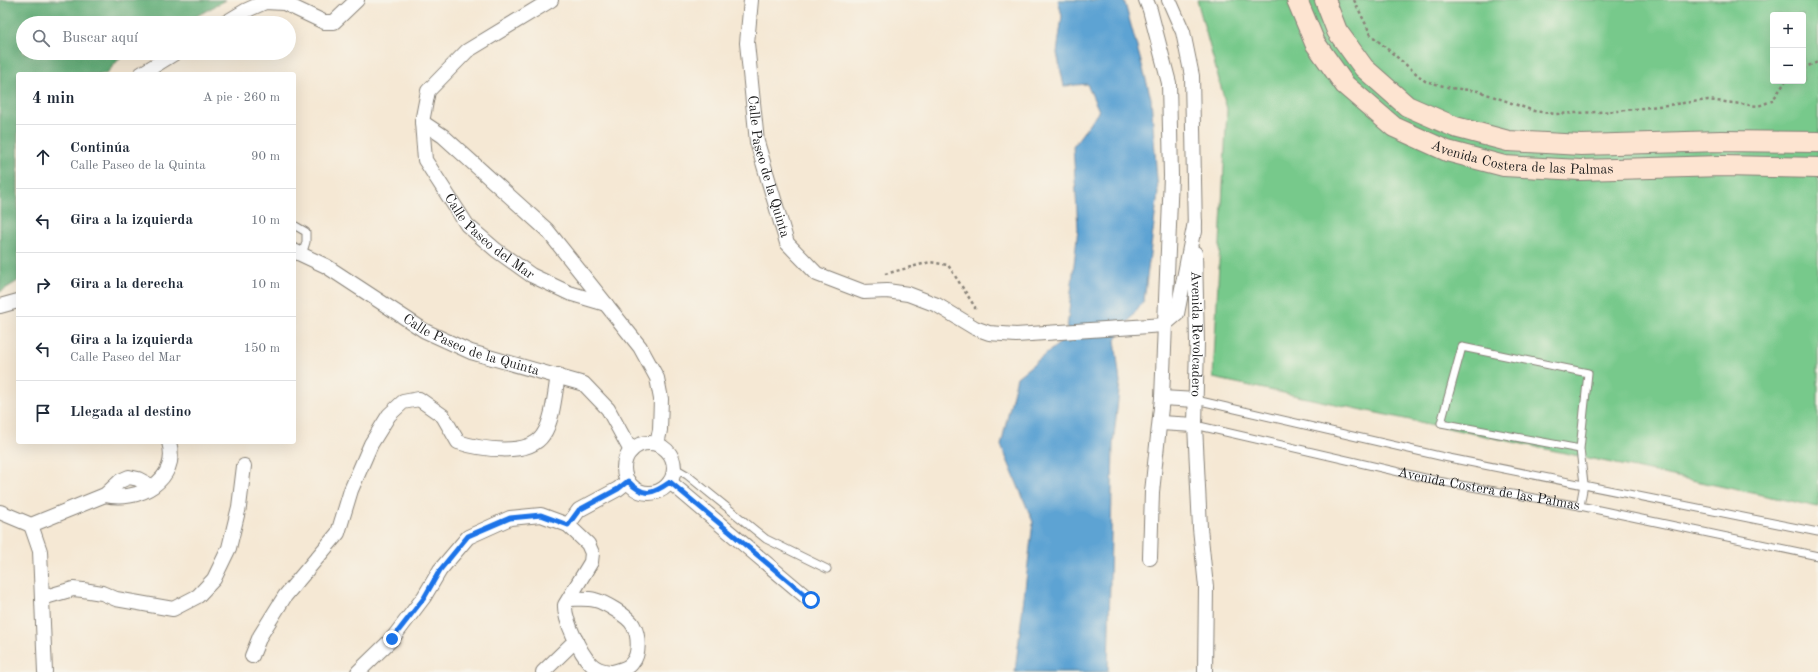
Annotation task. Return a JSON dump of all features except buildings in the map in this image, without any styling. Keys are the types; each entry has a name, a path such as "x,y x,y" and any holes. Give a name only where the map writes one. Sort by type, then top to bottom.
{"main road":[{"name":"Avenida Costera de las Palmas","path":"1297,0 1315,43 1345,85 1394,127 1447,151 1504,166 1565,169 1649,169 1722,166 1818,168"},
{"name":"Avenida Costera de las Palmas","path":"1325,0 1337,31 1364,68 1408,106 1455,127 1508,141 1581,145 1721,141 1818,142"}],"street":[{"path":"237,16 265,2 284,3 324,22 334,22 357,0"},
{"name":"Calle Paseo del Mar","path":"551,0 467,51 428,91 422,122 425,160 467,225 496,250 531,275 569,293 606,304"},
{"name":"Calle Paseo de la Quinta","path":"751,0 747,43 757,142 787,243 817,274 864,292 887,291 908,294 937,305 975,328 989,333 1016,335 1145,327 1164,324"},
{"name":"Avenida Revolcadero","path":"1146,0 1169,83 1171,176 1162,398 1152,492 1150,558"},
{"name":"Avenida Revolcadero","path":"1169,0 1183,32 1192,76 1197,343 1195,425 1200,528 1206,587 1205,672"},
{"path":"144,72 164,60"},
{"path":"422,122 444,136 547,230 640,347 657,378 661,399 660,430 657,444"},
{"path":"1164,324 1177,314 1195,222"},
{"name":"Calle Paseo de la Quinta","path":"298,253 326,266 425,331 472,352 534,370 558,375 584,384 608,409 631,451"},
{"path":"0,306 16,302"},
{"path":"252,656 260,636 285,596 338,533 351,490 370,444 389,415 403,402 419,399 430,405 443,416 458,442 477,448 520,448 533,444 543,436 549,420 558,375"},
{"name":"Avenida Costera de las Palmas","path":"1162,398 1196,400"},
{"name":"Avenida Costera de las Palmas","path":"1160,423 1195,425"},
{"path":"105,496 114,498 136,496 146,492 163,477 170,465 171,448 170,444"},
{"path":"643,444 657,444 666,449 672,458 675,468 670,482 657,492 649,493 641,491 628,481 624,469 627,456 631,451 643,444"},
{"path":"42,598 73,589 102,593 116,599 173,608 198,596 214,579 229,548 240,507 244,466"},
{"path":"0,512 31,525 105,496 115,485 129,477 138,479 151,486"},
{"path":"568,525 579,510 618,489 628,481"},
{"path":"670,482 811,600"},
{"path":"358,672 392,639 424,598 440,570 468,536 510,518 541,515 568,525 588,544 592,553 591,562 565,605 564,613 583,655 590,664 600,670 611,672 622,670 632,664 637,653 638,640 633,624 621,614 596,600 570,599"},
{"path":"31,525 40,551 45,672"},
{"path":"543,672 576,640"}],"lane":[{"path":"296,226 306,232 306,242 298,253"},
{"path":"1580,449 1441,423 1462,347 1588,373 1580,449 1584,484 1580,506"},
{"name":"Avenida Costera de las Palmas","path":"1196,400 1444,457 1818,532"},
{"name":"Avenida Costera de las Palmas","path":"1195,425 1438,481 1580,506 1818,556"},
{"path":"675,468 687,475 766,539 826,569"}],"path":[{"path":"1354,0 1371,35 1425,81 1451,88 1478,92 1534,111 1556,114 1611,111 1708,100 1758,106 1772,101 1784,84"},
{"path":"1806,67 1818,62"},
{"path":"885,274 930,262 948,265 975,307 975,328"}],"green space":[{"path":"0,0 226,0 197,16 16,16 16,60 118,60 108,72 16,72 16,282 0,292"},
{"path":"1197,0 1818,0 1818,507 1213,378 1227,109"}],"water":[{"path":"1058,0 1124,0 1151,98 1158,193 1144,300 1115,340 1120,382 1113,445 1108,672 1015,672 1033,522 1001,445 1017,377 1066,338 1078,228 1073,146 1099,111 1087,84 1064,86 1057,53 1062,16"}],"route":[{"path":"392,639 424,598 440,570 468,536 510,518 541,515 568,525 579,510 618,489 628,481 641,491 649,493 657,492 670,482 811,600"}]}
